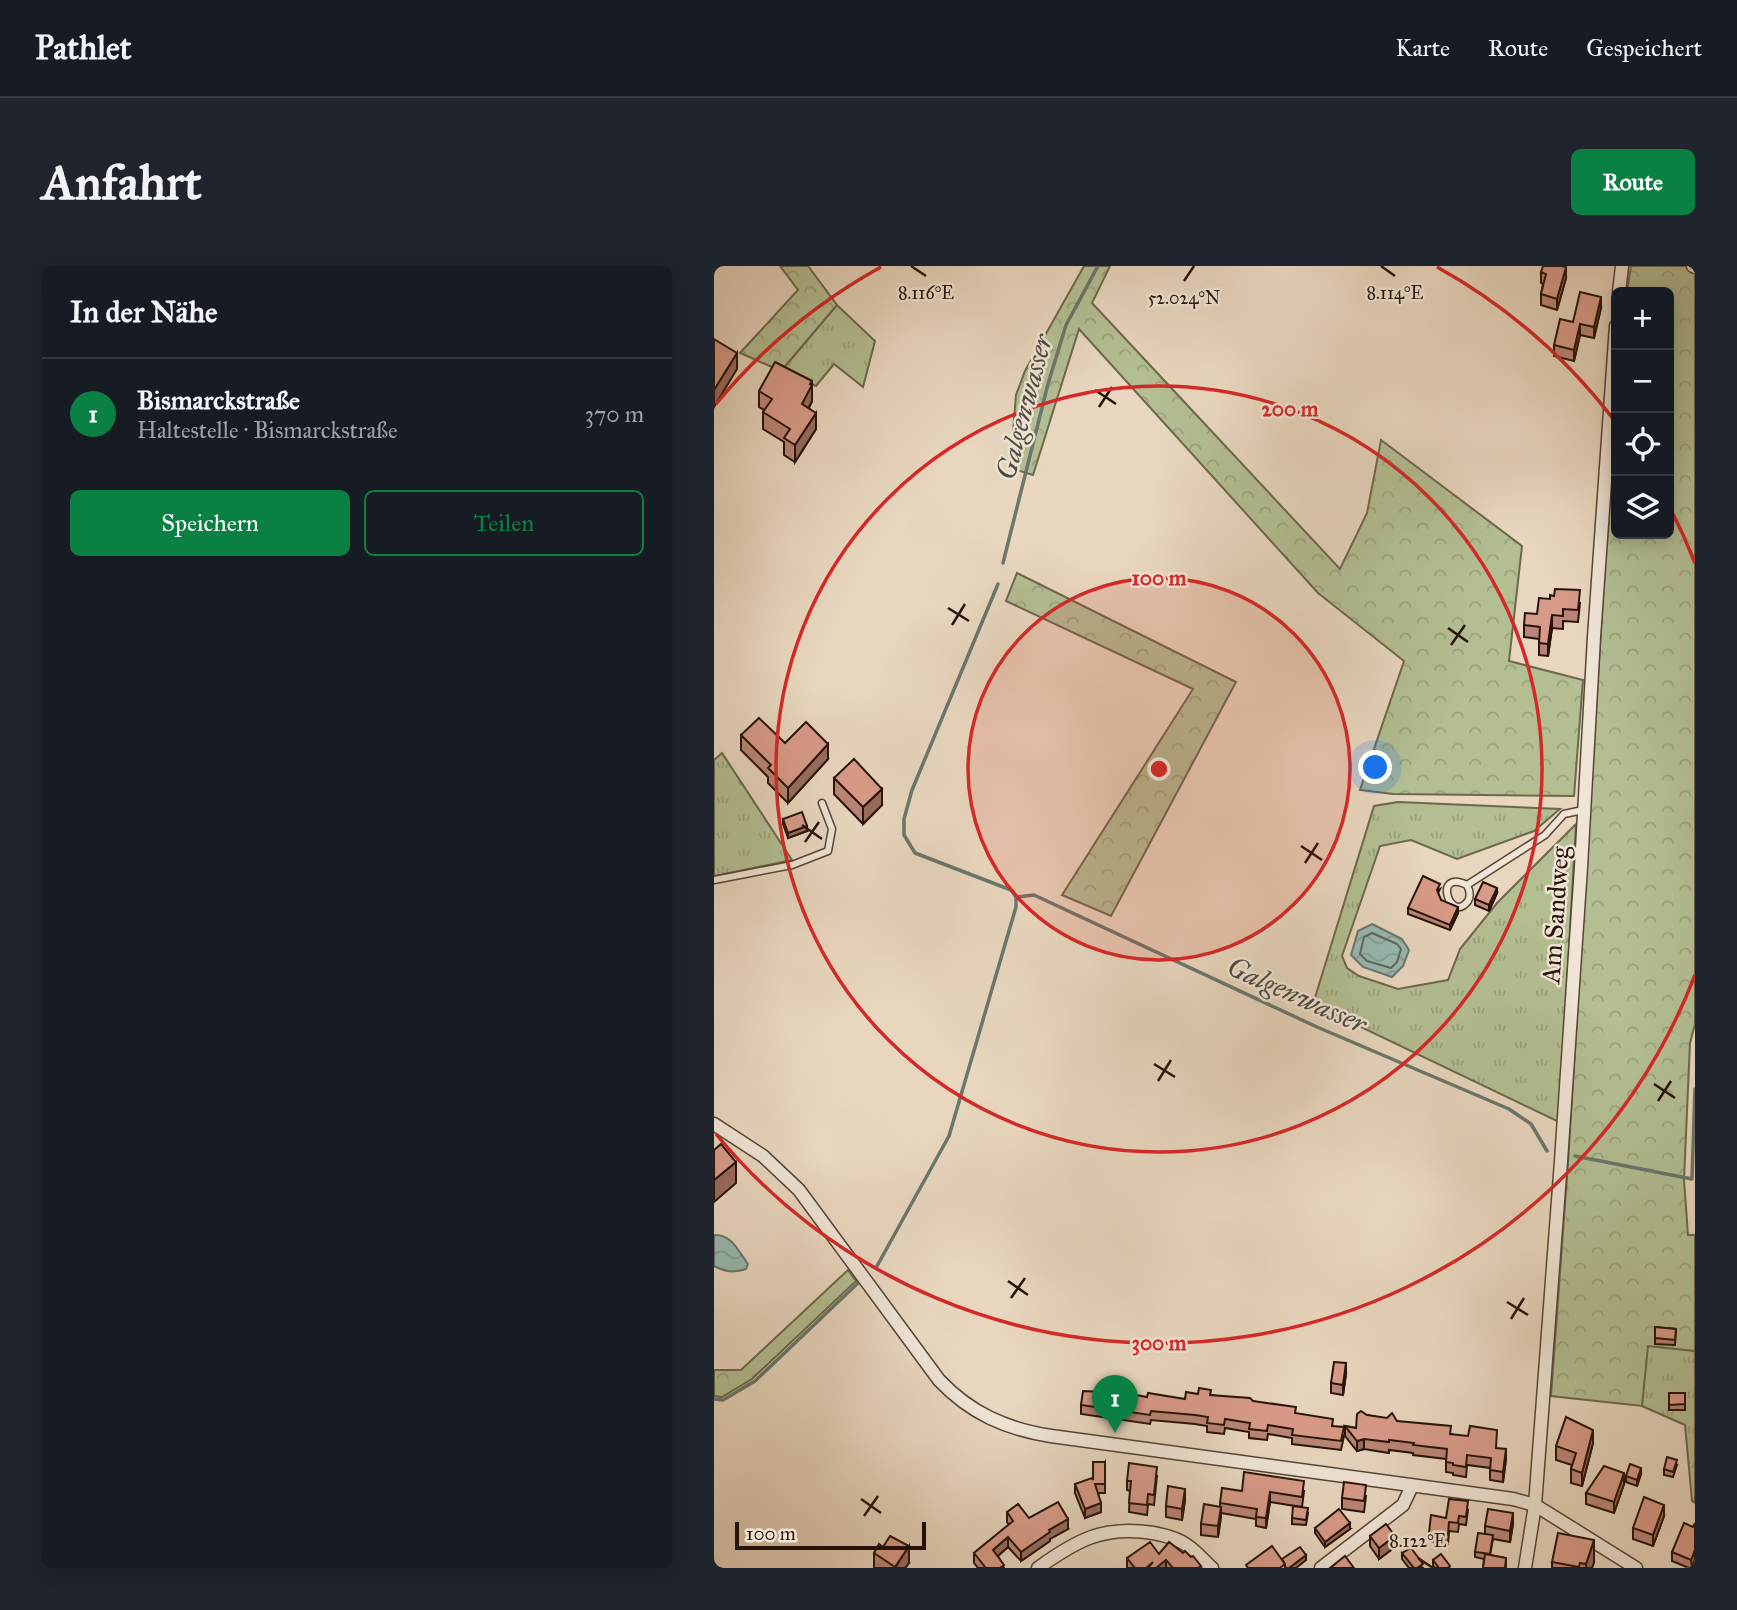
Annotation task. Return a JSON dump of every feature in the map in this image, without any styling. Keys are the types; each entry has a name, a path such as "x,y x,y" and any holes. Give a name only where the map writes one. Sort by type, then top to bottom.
{"street":[{"path":"1620,287 1622,266"},
{"name":"Am Sandweg","path":"1525,1568 1535,1505 1561,1161 1614,350"},
{"path":"714,1124 763,1156 799,1190 939,1380 980,1415 1030,1433 1513,1499 1535,1505 1636,1568"},
{"path":"1321,1568 1403,1505 1412,1486"},
{"path":"1038,1568 1070,1545 1091,1536 1133,1530 1162,1535 1187,1545 1212,1568"}],"lane":[{"path":"714,880 792,865 828,851 832,829 822,803"},
{"path":"1467,885 1545,835 1564,814 1583,810"}],"green space":[{"path":"780,266 808,266 837,305 781,371 740,353 798,290"},
{"path":"1084,266 1110,266 1092,303 1340,569 1367,513 1381,440 1522,546 1509,661 1583,680 1574,796 1393,794 1360,790 1404,661 1318,593 1079,329 1033,475 1010,468 1016,395 1025,371"},
{"path":"1631,266 1695,266 1695,1024 1690,1043 1684,1180 1688,1235 1695,1235 1695,1351 1648,1346 1642,1406 1551,1396 1611,466 1611,539 1674,539 1674,287 1628,287"},
{"path":"837,305 875,341 863,387 834,364 816,386 781,371"},
{"path":"1017,573 1236,682 1111,916 1062,895 1193,689 1006,601"},
{"path":"722,753 792,860 714,876 714,760"},
{"path":"1398,802 1560,809 1534,831 1457,859 1411,840 1380,846 1342,956 1347,968 1359,976 1398,989 1448,980 1460,949 1497,903 1576,824 1559,1122 1313,1004 1374,806"},
{"path":"848,1270 856,1281 752,1379 722,1397 714,1396 714,1370 741,1370"},
{"path":"1647,1345 1695,1351 1695,1503 1692,1501 1685,1425 1642,1406"}],"water":[{"path":"1372,924 1402,939 1409,950 1403,966 1392,977 1363,967 1351,955 1358,931"},
{"path":"714,1235 726,1237 734,1244 748,1264 746,1269 730,1271 714,1266"}],"building":[{"path":"1543,266 1566,267 1557,299 1541,294 1546,274 1541,272"},
{"path":"1580,292 1601,297 1594,327 1580,324 1574,350 1554,345 1560,319 1573,322"},
{"path":"714,339 737,353 714,390"},
{"path":"775,362 812,381 802,404 816,413 795,445 784,438 790,429 763,412 772,399 759,391"},
{"path":"1555,589 1580,590 1578,610 1563,609 1563,616 1552,615 1548,644 1539,643 1540,627 1524,625 1525,613 1537,614 1539,598 1550,599 1550,595 1554,596"},
{"path":"759,718 785,743 806,722 828,744 788,788 768,768 771,765 741,735"},
{"path":"854,759 882,789 863,807 834,778"},
{"path":"802,812 807,826 788,833 783,819"},
{"path":"1423,876 1440,884 1437,890 1441,900 1458,907 1450,925 1408,908"},
{"path":"1483,882 1497,888 1489,905 1475,899"},
{"path":"721,1144 736,1162 714,1180 714,1150"},
{"path":"1655,1327 1676,1329 1675,1340 1655,1338"},
{"path":"1334,1362 1346,1363 1343,1385 1331,1383"},
{"path":"1199,1388 1211,1390 1210,1395 1250,1398 1253,1401 1296,1407 1295,1413 1333,1419 1332,1426 1344,1427 1341,1441 1292,1435 1293,1429 1268,1425 1267,1431 1249,1429 1250,1423 1225,1419 1224,1425 1207,1423 1208,1417 1195,1415 1151,1411 1150,1415 1081,1405 1083,1391 1147,1397 1148,1393 1185,1399 1186,1392 1198,1394"},
{"path":"1669,1393 1685,1393 1685,1404 1669,1405"},
{"path":"1361,1411 1367,1415 1387,1418 1392,1413 1397,1421 1451,1426 1450,1434 1468,1436 1470,1426 1497,1430 1496,1448 1506,1449 1503,1472 1490,1470 1491,1458 1467,1455 1466,1467 1446,1462 1447,1449 1389,1440 1357,1441 1345,1426 1356,1428 1357,1414"},
{"path":"1566,1417 1593,1430 1582,1473 1571,1469 1576,1453 1556,1446"},
{"path":"1667,1457 1677,1460 1673,1472 1664,1469"},
{"path":"1093,1462 1105,1462 1105,1484 1095,1484 1101,1503 1085,1509 1075,1484 1092,1478 1093,1480"},
{"path":"1129,1463 1157,1467 1154,1495 1148,1494 1147,1505 1129,1503"},
{"path":"1630,1464 1641,1468 1637,1480 1626,1476"},
{"path":"1604,1466 1624,1473 1614,1502 1586,1493"},
{"path":"1244,1472 1304,1481 1302,1497 1270,1492 1266,1518 1256,1517 1257,1509 1220,1503 1222,1488 1242,1491"},
{"path":"1344,1482 1366,1485 1364,1501 1342,1498"},
{"path":"1168,1486 1185,1489 1182,1509 1166,1506"},
{"path":"1644,1497 1664,1505 1653,1535 1633,1528"},
{"path":"1449,1499 1468,1501 1466,1517 1459,1516 1458,1523 1449,1522 1448,1535 1429,1533 1431,1515 1446,1518"},
{"path":"1058,1502 1068,1519 1021,1552 1008,1537 993,1550 1004,1565 1000,1568 986,1568 974,1553 1013,1521 1007,1512 1018,1504 1029,1518"},
{"path":"1204,1504 1221,1507 1218,1526 1201,1524"},
{"path":"1293,1506 1308,1508 1306,1520 1292,1518"},
{"path":"1339,1509 1350,1523 1325,1542 1315,1528"},
{"path":"1488,1509 1513,1513 1510,1531 1485,1526"},
{"path":"1684,1523 1693,1527 1695,1523 1695,1550 1691,1560 1672,1552"},
{"path":"1386,1524 1395,1536 1379,1548 1370,1536"},
{"path":"1478,1533 1493,1535 1490,1554 1475,1552"},
{"path":"1558,1533 1594,1540 1586,1564 1580,1563 1579,1567 1552,1562"},
{"path":"890,1536 909,1546 895,1567 874,1553 879,1544 883,1547"},
{"path":"1150,1542 1159,1554 1169,1542 1183,1553 1185,1551 1193,1556 1201,1566 1173,1568 1166,1560 1156,1568 1148,1568 1153,1562 1146,1568 1135,1568 1127,1558"},
{"path":"1272,1546 1285,1564 1280,1568 1248,1568 1246,1565"},
{"path":"1300,1547 1306,1555 1289,1568 1285,1568 1282,1559"},
{"path":"1411,1548 1423,1564 1417,1568 1414,1568 1402,1553"},
{"path":"1441,1554 1450,1566 1448,1568 1439,1568 1433,1560"},
{"path":"1485,1554 1506,1558 1505,1568 1483,1568"},
{"path":"1345,1556 1354,1568 1330,1568"}],"waterway":[{"name":"Galgenwasser","path":"1003,563 1048,384 1066,325 1098,266"},
{"name":"Galgenwasser","path":"877,1266 949,1136 1016,907 1016,897 1011,890 915,853 904,835 904,819 912,790 998,584"},
{"name":"Galgenwasser","path":"1017,897 1034,895 1317,1027 1509,1109 1531,1124 1547,1151"},
{"name":"Galgenwasser","path":"1575,1156 1692,1179 1695,1089"},
{"name":"Galgenwasser","path":"714,1399 723,1400 755,1381 858,1283"}],"place":[{"name":"Bismarckstraße","path":"1115,1433"}]}
